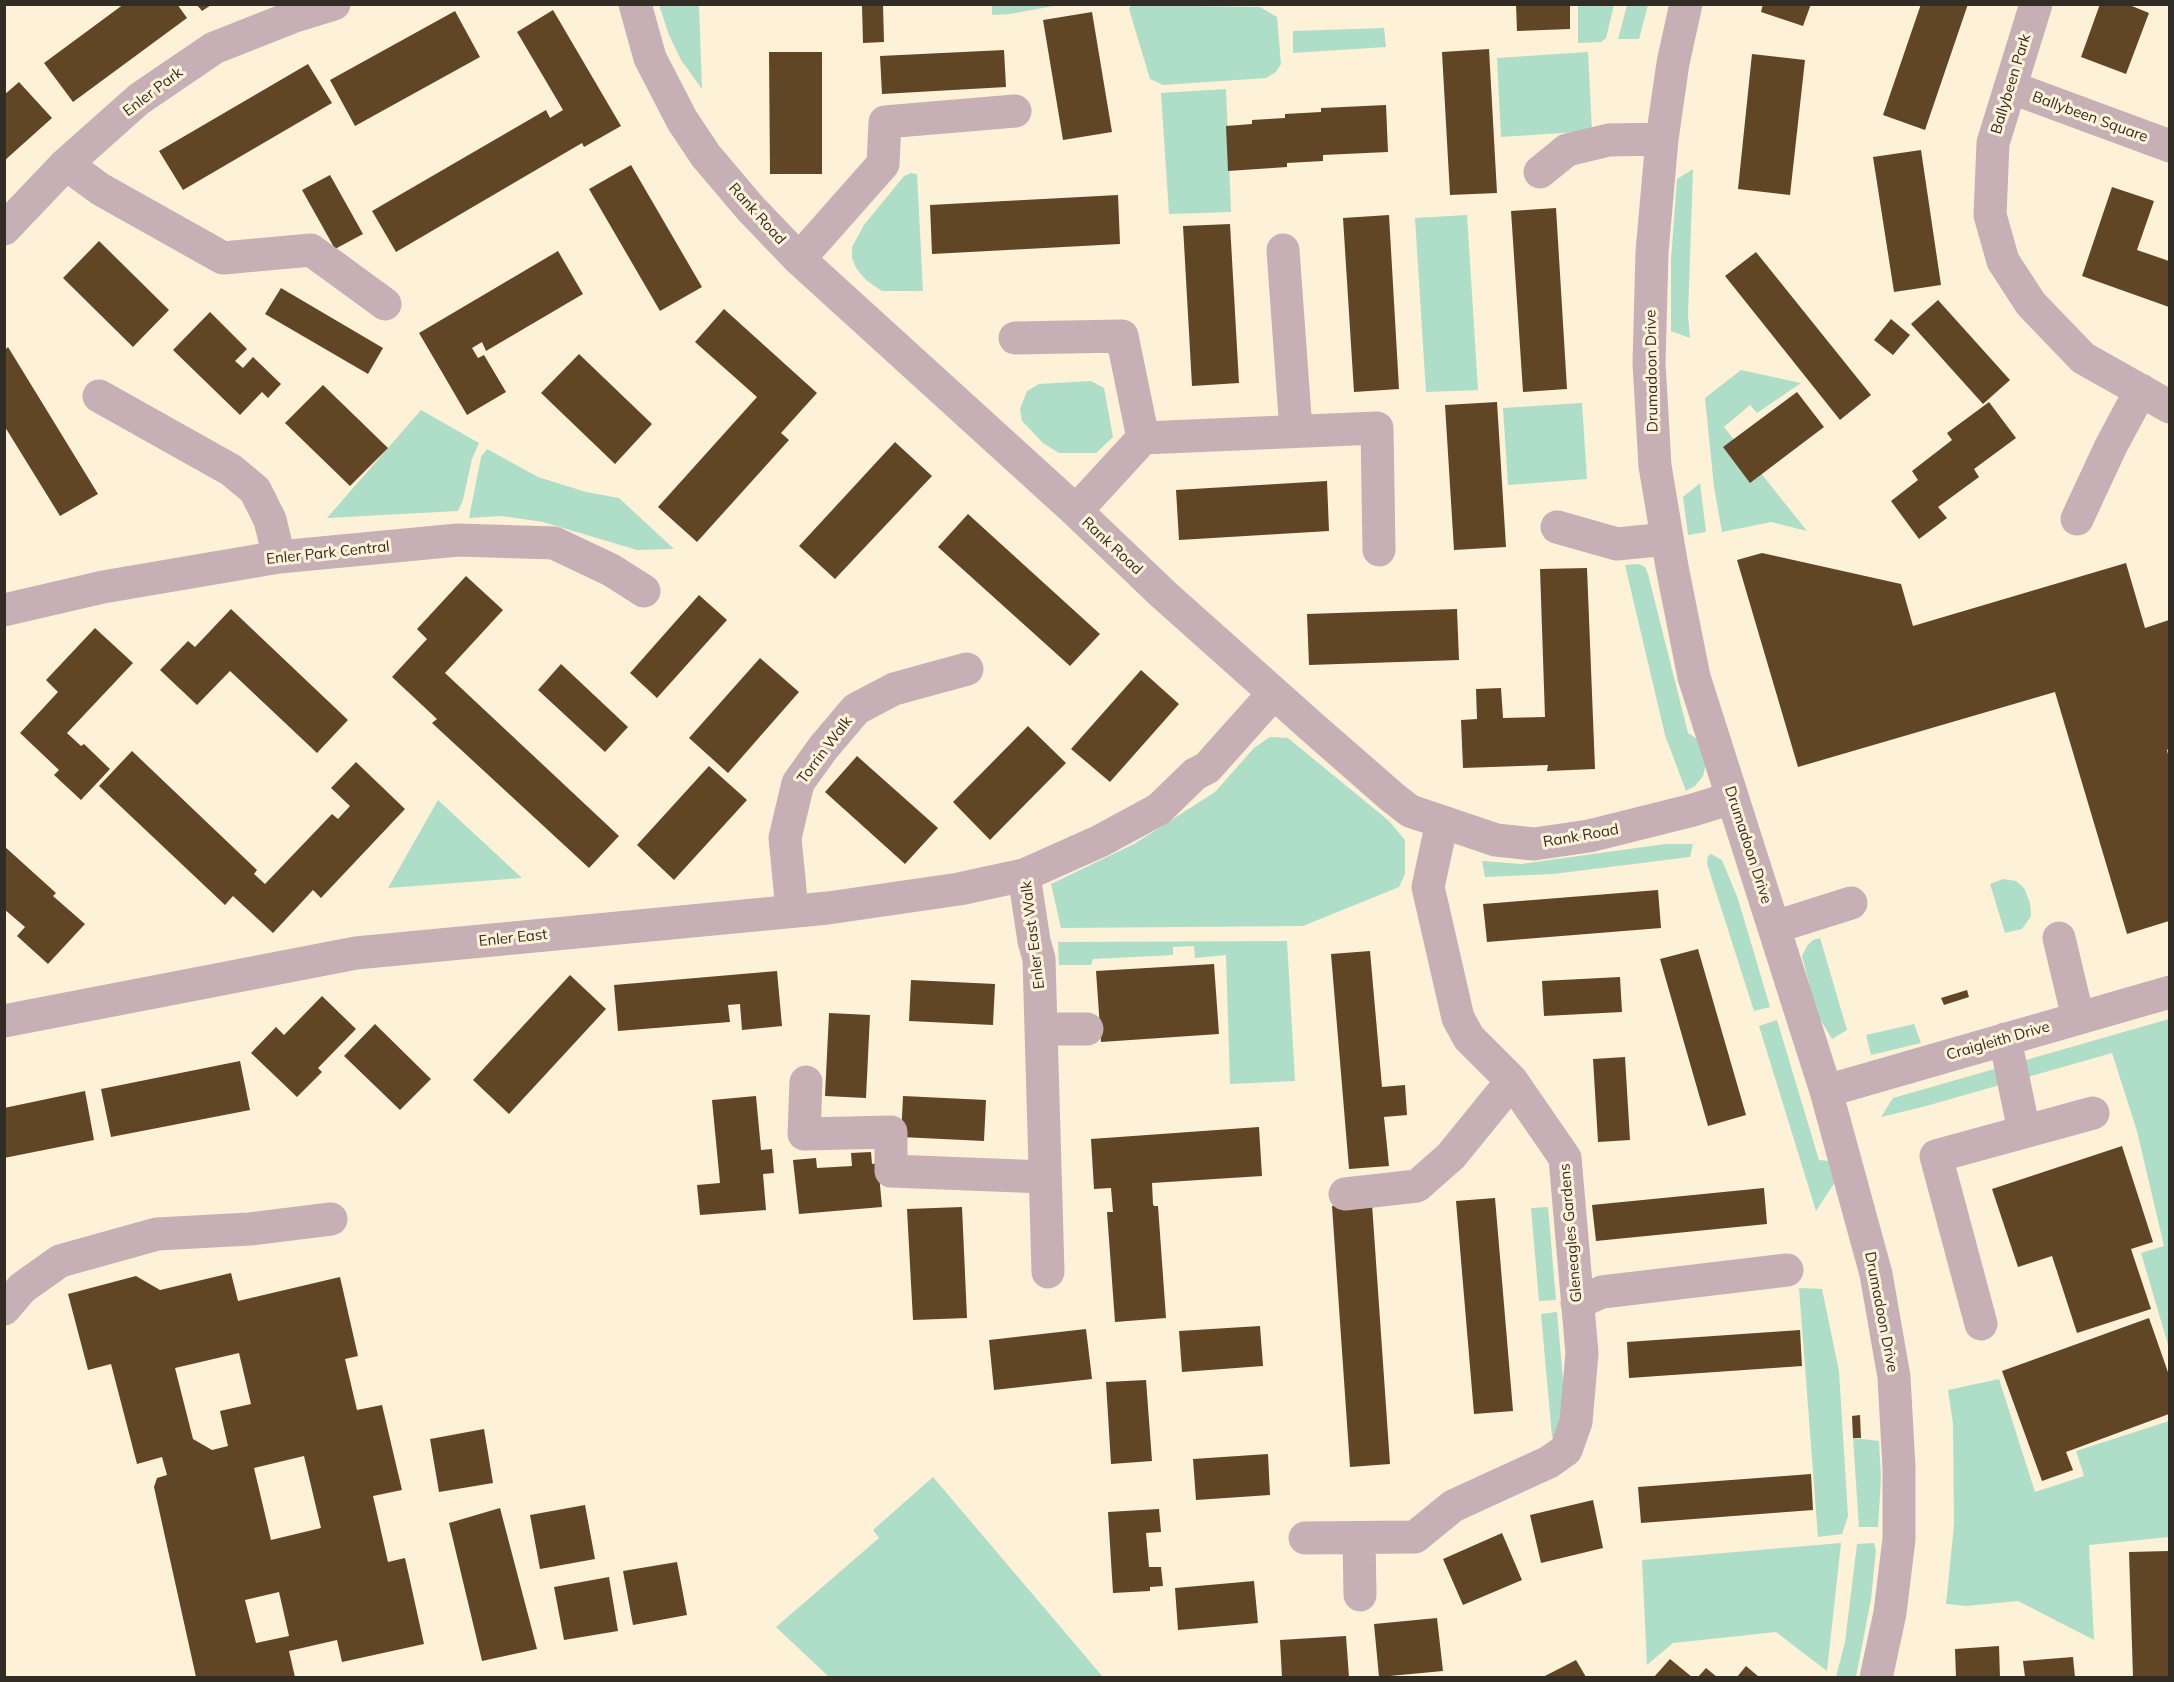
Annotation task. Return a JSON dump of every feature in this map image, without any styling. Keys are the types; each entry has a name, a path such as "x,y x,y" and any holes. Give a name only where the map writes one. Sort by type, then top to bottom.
{"street":[{"name":"Enler Park","path":"4,229 66,164 139,99 214,48 293,10 334,4"},
{"name":"Rank Road","path":"635,4 650,58 682,120 706,156 751,209 799,259 1076,511 1163,594 1410,811 1496,840 1534,844 1589,837 1732,798"},
{"name":"Drumadoon Drive","path":"1686,4 1673,63 1662,139 1652,252 1649,363 1655,466 1694,677 1775,927 1798,1009 1826,1090 1876,1274 1894,1377 1899,1468 1899,1539 1890,1613 1876,1677"},
{"name":"Ballybeen Park","path":"2036,4 1993,143 1990,215 2003,261 2031,304 2083,358 2169,407"},
{"name":"Ballybeen Square","path":"2010,87 2169,146"},
{"path":"799,259 883,164 885,122 1015,111"},
{"path":"1540,172 1567,150 1609,140 1662,139"},
{"path":"66,164 100,189 223,258 311,250 385,304"},
{"path":"1283,250 1296,431"},
{"path":"1015,338 1122,336 1143,438"},
{"path":"2077,519 2111,446 2141,390"},
{"path":"99,396 231,470 255,490 270,520 279,557"},
{"path":"1076,511 1143,438 1377,428 1379,550"},
{"path":"1557,527 1617,544 1668,539"},
{"name":"Enler Park Central","path":"4,610 103,587 279,557 458,540 554,543 611,570 644,591"},
{"name":"Torrin Walk","path":"792,910 785,838 798,783 823,748 856,709 863,705 894,689 967,669"},
{"name":"Enler East Walk","path":"1048,1272 1039,959 1024,874 1100,841 1159,809 1195,774 1207,768 1274,693"},
{"name":"Gleneagles Gardens","path":"1305,1538 1416,1537 1453,1506 1549,1462 1566,1450 1576,1422 1582,1353 1565,1158 1512,1082 1469,1038 1458,1018 1428,887 1442,822"},
{"name":"Enler East","path":"4,1021 356,953 881,901 1024,874"},
{"path":"1775,927 1851,903"},
{"path":"2059,938 2078,1018"},
{"name":"Craigleith Drive","path":"1826,1090 2169,992"},
{"path":"1041,1029 1087,1029"},
{"path":"2005,1039 2024,1131"},
{"path":"806,1082 804,1134 891,1132 891,1171 1045,1177"},
{"path":"1345,1194 1417,1186 1451,1156 1512,1082"},
{"path":"1981,1324 1936,1156 2093,1113"},
{"path":"4,1309 22,1288 60,1261 157,1234 250,1229 331,1219"},
{"path":"1577,1303 1602,1292 1787,1270"},
{"path":"1359,1539 1360,1595"}],"green space":[{"path":"992,4 1059,5 992,15"},
{"path":"659,5 699,5 702,89 681,60 669,35"},
{"path":"1131,5 1260,7 1277,17 1281,64 1276,72 1266,78 1163,85 1150,79 1129,9"},
{"path":"1578,5 1614,5 1606,38 1601,42 1578,43"},
{"path":"1627,5 1648,5 1639,39 1618,39"},
{"path":"1384,28 1386,47 1293,53 1293,31"},
{"path":"1588,52 1592,131 1501,137 1497,58"},
{"path":"1226,89 1231,212 1169,214 1161,93"},
{"path":"1693,169 1688,315 1690,338 1671,331 1671,260 1677,179"},
{"path":"911,173 917,174 923,291 882,291 866,280 856,268 852,258 852,247 864,225 904,176"},
{"path":"1467,215 1478,390 1426,392 1415,218"},
{"path":"1741,370 1801,383 1757,413 1750,405 1724,427 1807,531 1771,522 1722,532 1714,487 1705,398"},
{"path":"1091,381 1104,388 1113,437 1096,453 1059,453 1043,443 1022,421 1020,409 1027,391 1039,384"},
{"path":"1582,403 1587,479 1508,485 1503,408"},
{"path":"421,410 479,443 472,459 463,500 458,511 327,518"},
{"path":"487,449 538,477 586,492 619,498 674,549 637,550 543,522 502,516 469,518 481,457"},
{"path":"1700,483 1706,532 1688,535 1683,497"},
{"path":"1639,564 1645,567 1648,574 1688,733 1702,742 1707,759 1703,776 1695,786 1686,791 1665,735 1625,565"},
{"path":"1270,737 1288,738 1389,821 1405,840 1405,874 1399,887 1303,926 1061,928 1051,884 1134,844 1215,792 1254,748"},
{"path":"438,800 522,878 388,888"},
{"path":"1665,844 1693,844 1690,857 1553,874 1485,877 1482,861 1521,864"},
{"path":"1711,854 1722,860 1738,899 1770,1007 1754,1011 1707,864 1708,856"},
{"path":"2003,879 2016,881 2024,888 2030,903 2031,916 2022,929 2005,933 1990,884"},
{"path":"1820,938 1847,1030 1832,1039 1817,1014 1802,956 1813,940"},
{"path":"1287,941 1295,1081 1230,1084 1226,955 1195,958 1194,946 1173,947 1173,955 1093,959 1091,965 1059,965 1058,942"},
{"path":"2169,1019 2169,1348 2141,1253 2164,1246 2137,1131 2112,1053 1881,1117 1893,1098"},
{"path":"1777,1020 1819,1160 1829,1161 1835,1182 1816,1211 1759,1026"},
{"path":"1914,1024 1921,1043 1871,1055 1866,1035"},
{"path":"1548,1207 1556,1300 1539,1301 1531,1208"},
{"path":"1799,1288 1822,1289 1839,1371 1848,1516 1842,1534 1818,1537"},
{"path":"1557,1312 1566,1413 1552,1437 1541,1314"},
{"path":"1999,1379 2035,1492 2084,1476 2076,1451 2169,1421 2169,1537 2089,1545 2094,1640 2018,1601 1966,1606 1946,1604 1954,1525 1953,1424 1948,1390"},
{"path":"1853,1438 1879,1441 1881,1479 1878,1527 1859,1527"},
{"path":"933,1477 1103,1677 829,1677 776,1627 879,1538 873,1530"},
{"path":"1841,1543 1827,1671 1776,1632 1673,1643 1647,1665 1642,1560"},
{"path":"1874,1543 1876,1550 1871,1599 1856,1677 1836,1677 1845,1642 1857,1544"}],"building":[{"path":"124,4 177,4 187,18 73,102 44,63"},
{"path":"1516,4 1570,4 1570,29 1517,31"},
{"path":"1763,4 1811,4 1803,26 1761,12"},
{"path":"1921,4 1968,4 1925,130 1883,115"},
{"path":"2100,4 2127,4 2149,13 2126,74 2081,57"},
{"path":"197,5 211,5 202,11"},
{"path":"862,5 883,5 884,42 863,43"},
{"path":"553,10 621,126 584,147 582,143 396,252 372,211 546,110 550,118 563,110 517,32"},
{"path":"455,11 480,57 355,126 330,80"},
{"path":"1092,12 1112,132 1063,140 1043,20"},
{"path":"1489,49 1497,193 1450,195 1442,52"},
{"path":"1004,50 1006,87 882,94 880,56"},
{"path":"769,52 822,52 822,174 770,174"},
{"path":"1752,54 1805,60 1790,195 1738,189"},
{"path":"308,64 332,103 183,190 159,151"},
{"path":"19,82 52,118 4,161 4,95"},
{"path":"1386,105 1388,152 1323,155 1323,161 1287,163 1287,167 1228,171 1226,126 1252,124 1252,120 1285,118 1285,114 1321,112 1321,108"},
{"path":"1921,150 1941,285 1894,292 1873,157"},
{"path":"631,165 702,287 660,311 589,189"},
{"path":"330,175 363,234 335,249 302,190"},
{"path":"2112,187 2154,201 2137,250 2169,261 2169,307 2082,276"},
{"path":"1118,195 1120,244 932,254 930,205"},
{"path":"1556,208 1567,389 1523,392 1511,211"},
{"path":"1389,215 1399,389 1354,392 1343,218"},
{"path":"1230,224 1239,383 1192,386 1183,226"},
{"path":"99,241 169,310 133,347 63,278"},
{"path":"558,251 583,294 486,351 482,342 472,348 478,358 484,355 506,392 467,415 419,333"},
{"path":"1756,252 1871,395 1840,420 1725,276"},
{"path":"281,288 383,348 368,374 265,314"},
{"path":"1938,300 2010,380 1983,404 1911,324"},
{"path":"724,309 817,393 781,433 789,440 697,542 658,507 757,397 695,342"},
{"path":"210,312 247,349 235,361 243,368 253,357 281,384 268,398 262,392 240,415 173,350"},
{"path":"1891,319 1910,335 1893,355 1874,340"},
{"path":"8,347 98,494 60,516 5,427 5,350"},
{"path":"579,354 652,424 615,464 541,393"},
{"path":"323,385 388,448 350,486 285,423"},
{"path":"1797,392 1824,427 1750,483 1723,447"},
{"path":"1497,402 1506,547 1454,550 1445,405"},
{"path":"1989,402 2016,438 1974,469 1979,477 1938,507 1947,518 1919,539 1891,501 1918,480 1912,471 1952,440 1947,433"},
{"path":"895,442 932,476 835,579 799,546"},
{"path":"1327,481 1329,531 1179,540 1176,490"},
{"path":"968,514 1100,634 1070,666 938,547"},
{"path":"1762,553 1901,584 1913,626 2126,563 2145,628 2169,620 2169,749 2167,750 2169,758 2169,921 2127,934 2055,692 1798,767 1737,560"},
{"path":"1587,568 1595,769 1547,771 1548,765 1463,768 1461,720 1477,719 1476,689 1501,688 1503,718 1545,717 1540,569"},
{"path":"466,576 503,610 445,673 619,836 589,868 432,723 437,719 392,677 427,639 417,629"},
{"path":"699,595 727,620 657,698 630,673"},
{"path":"231,609 348,720 317,753 230,671 197,705 160,670 188,641 195,647"},
{"path":"1457,609 1459,660 1309,665 1307,614"},
{"path":"95,628 133,663 67,733 81,746 84,744 110,769 81,800 54,775 59,770 20,733 58,692 46,680"},
{"path":"760,658 799,692 728,773 689,738"},
{"path":"561,664 628,727 605,752 538,690"},
{"path":"1141,670 1179,704 1110,782 1071,749"},
{"path":"1028,726 1066,763 990,840 953,802"},
{"path":"132,751 257,870 254,874 265,884 332,814 338,819 350,806 331,788 356,762 405,809 321,898 313,890 273,933 233,896 225,905 99,786"},
{"path":"857,756 938,828 905,864 825,792"},
{"path":"709,766 747,800 674,880 637,845"},
{"path":"4,846 56,893 53,896 85,924 48,964 17,936 25,927 4,909"},
{"path":"1658,890 1661,928 1487,942 1483,904"},
{"path":"1698,949 1746,1115 1708,1126 1660,959"},
{"path":"1370,951 1382,1087 1405,1085 1407,1115 1384,1117 1389,1166 1349,1169 1331,954"},
{"path":"1214,964 1219,1034 1101,1042 1096,971"},
{"path":"777,971 782,1026 742,1030 740,1004 728,1005 730,1022 618,1031 614,985"},
{"path":"570,975 606,1009 509,1114 473,1080"},
{"path":"1620,977 1622,1012 1544,1016 1542,981"},
{"path":"911,980 995,984 993,1025 909,1021"},
{"path":"1967,990 1969,997 1944,1005 1941,998"},
{"path":"322,996 356,1029 318,1068 322,1072 297,1097 251,1053 276,1027 284,1035"},
{"path":"829,1013 870,1015 866,1098 825,1096"},
{"path":"375,1024 431,1079 400,1110 344,1056"},
{"path":"1625,1057 1630,1140 1598,1142 1593,1059"},
{"path":"240,1061 250,1110 111,1137 101,1089"},
{"path":"85,1091 94,1140 4,1158 4,1108"},
{"path":"756,1096 761,1150 772,1149 774,1173 763,1174 766,1210 700,1215 697,1185 720,1183 712,1100"},
{"path":"903,1096 986,1100 984,1141 901,1137"},
{"path":"1259,1127 1262,1176 1152,1183 1153,1204 1158,1206 1166,1318 1115,1322 1107,1212 1113,1212 1111,1188 1094,1189 1091,1139"},
{"path":"2122,1146 2153,1242 2131,1249 2151,1309 2077,1333 2052,1256 2018,1267 1992,1189"},
{"path":"871,1152 872,1164 878,1163 882,1207 799,1214 793,1160 816,1158 817,1168 852,1166 851,1153"},
{"path":"1764,1188 1767,1224 1596,1241 1592,1205"},
{"path":"1495,1198 1513,1411 1474,1414 1456,1201"},
{"path":"1372,1204 1390,1464 1350,1467 1332,1206"},
{"path":"962,1207 967,1318 913,1320 907,1209"},
{"path":"231,1273 238,1301 340,1277 358,1356 345,1359 357,1410 382,1405 402,1490 373,1496 388,1562 405,1558 424,1644 342,1662 337,1640 289,1651 295,1677 196,1677 154,1487 157,1478 167,1475 162,1457 137,1464 111,1364 88,1370 68,1294 136,1276 160,1290","holes":["239,1353 251,1404 220,1411 228,1446 212,1450 193,1439 175,1368","304,1456 321,1528 271,1540 254,1468","279,1592 289,1636 256,1643 245,1600"]},
{"path":"2149,1318 2169,1375 2169,1414 2066,1452 2073,1470 2042,1481 2002,1371"},
{"path":"1260,1326 1263,1366 1182,1372 1179,1331"},
{"path":"1086,1329 1092,1379 994,1390 989,1340"},
{"path":"1800,1330 1802,1366 1629,1378 1627,1342"},
{"path":"1146,1380 1152,1461 1111,1464 1106,1382"},
{"path":"1860,1415 1861,1438 1853,1438 1852,1416"},
{"path":"484,1429 493,1483 439,1492 430,1439"},
{"path":"1268,1454 1270,1495 1196,1500 1193,1459"},
{"path":"1811,1474 1813,1510 1641,1523 1638,1487"},
{"path":"1593,1500 1603,1548 1541,1563 1530,1515"},
{"path":"585,1505 595,1559 540,1569 530,1515"},
{"path":"500,1508 537,1649 482,1661 449,1523"},
{"path":"1159,1509 1161,1532 1146,1533 1149,1567 1161,1567 1163,1586 1150,1587 1150,1591 1113,1593 1108,1512"},
{"path":"1502,1533 1522,1580 1463,1605 1443,1559"},
{"path":"2169,1551 2169,1677 2133,1677 2129,1552"},
{"path":"677,1562 687,1615 633,1625 623,1571"},
{"path":"609,1577 618,1631 564,1640 554,1587"},
{"path":"1254,1581 1258,1623 1178,1630 1175,1588"},
{"path":"1437,1618 1443,1671 1379,1677 1374,1624"},
{"path":"1346,1636 1349,1677 1282,1677 1280,1640"},
{"path":"1999,1646 2000,1677 1956,1677 1955,1649"},
{"path":"2073,1657 2075,1677 2025,1677 2023,1661"},
{"path":"1670,1659 1692,1677 1654,1677"},
{"path":"1576,1660 1586,1677 1543,1677"},
{"path":"1746,1666 1759,1677 1737,1677"},
{"path":"1706,1668 1717,1677 1698,1677"}]}
